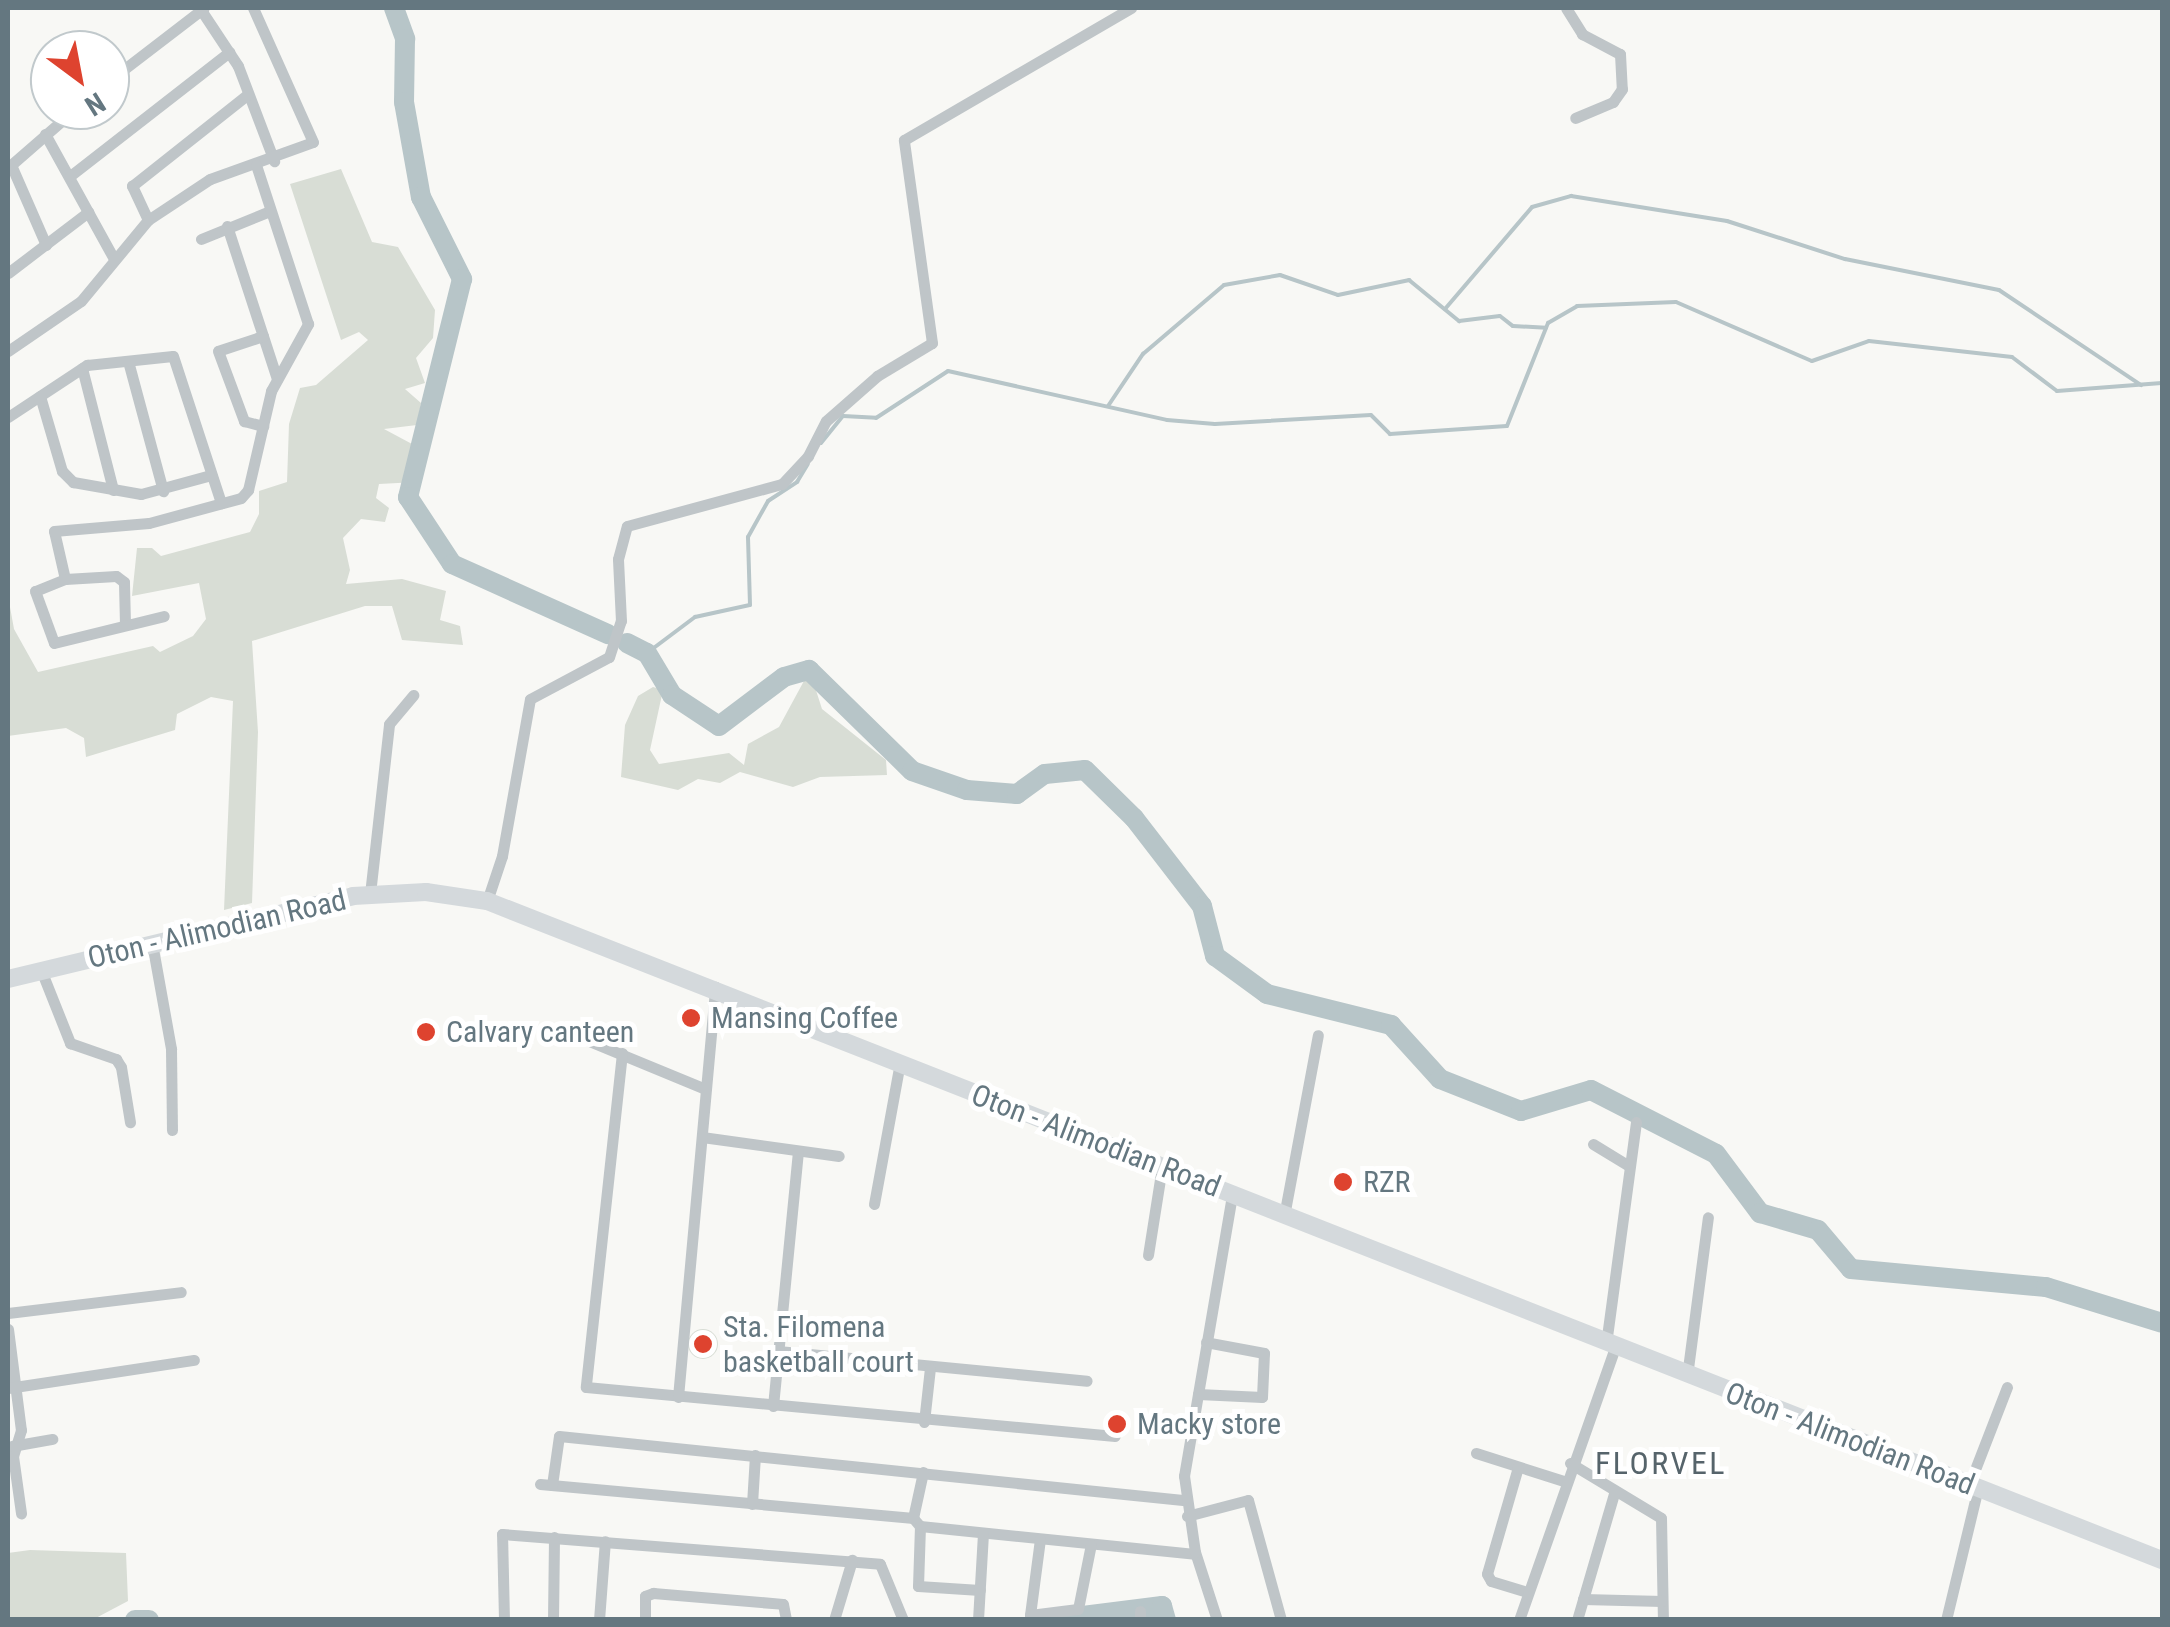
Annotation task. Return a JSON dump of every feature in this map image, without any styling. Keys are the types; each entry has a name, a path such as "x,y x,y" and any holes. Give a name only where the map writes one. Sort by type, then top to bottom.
{"main road":[{"name":"Oton - Alimodian Road","path":"8,979 370,894 426,892 487,901 715,987 1610,1346 2162,1560"}],"street":[{"path":"8,351 75,306 148,220 210,179 274,160 313,142 252,8"},
{"path":"487,901 502,856 530,699 609,657 621,621 618,559 628,526 782,484 808,456 826,421 877,376 932,343 904,140 1130,8"},
{"path":"1566,8 1582,34 1620,54 1622,89 1613,102 1575,118"},
{"path":"130,65 203,9 229,52 274,160"},
{"path":"70,176 229,52"},
{"path":"148,220 132,186 248,94"},
{"path":"46,244 11,170 50,130"},
{"path":"45,134 113,257"},
{"path":"65,580 54,531 149,523 220,503 248,490 277,379 308,324 256,166"},
{"path":"202,240 226,226 270,211"},
{"path":"8,273 88,212"},
{"path":"226,226 277,379"},
{"path":"263,336 222,344 218,352 244,421 263,426"},
{"path":"8,417 82,368 173,356 220,503"},
{"path":"128,361 163,491"},
{"path":"82,368 113,490"},
{"path":"40,396 62,471 73,482 113,490 163,491 212,475"},
{"path":"124,624 124,582 116,576 65,580 34,591 51,642 164,616"},
{"path":"370,894 390,724 413,695"},
{"path":"152,943 171,1048 172,1130"},
{"path":"41,970 70,1043 116,1059 121,1067 130,1122"},
{"path":"678,1397 715,987"},
{"path":"572,1034 703,1088"},
{"path":"1284,1216 1318,1034"},
{"path":"622,1053 582,1381 678,1397 924,1422 1116,1436"},
{"path":"874,1204 900,1064"},
{"path":"1519,1620 1610,1346 1636,1122"},
{"path":"702,1137 840,1156"},
{"path":"1593,1144 1629,1166"},
{"path":"773,1406 798,1151"},
{"path":"1148,1254 1162,1167"},
{"path":"1216,1620 1184,1500 1232,1194"},
{"path":"1687,1376 1708,1217"},
{"path":"8,1313 180,1292"},
{"path":"8,1329 12,1388 21,1430 11,1446 21,1512"},
{"path":"1198,1394 1262,1397 1264,1353 1206,1342"},
{"path":"778,1352 1087,1381"},
{"path":"12,1388 194,1360"},
{"path":"924,1422 930,1368"},
{"path":"1946,1620 1974,1486 2007,1387"},
{"path":"1184,1500 558,1436 546,1484 1196,1554"},
{"path":"11,1446 52,1439"},
{"path":"1476,1454 1564,1482"},
{"path":"752,1504 756,1455"},
{"path":"1570,1463 1660,1518 1663,1620"},
{"path":"1518,1467 1487,1574 1491,1581 1526,1592"},
{"path":"923,1472 917,1522 918,1586 980,1590"},
{"path":"1577,1620 1615,1490"},
{"path":"1187,1516 1248,1500 1281,1620"},
{"path":"978,1620 983,1533"},
{"path":"504,1620 502,1534 852,1560 886,1568 903,1620"},
{"path":"553,1620 554,1538"},
{"path":"1040,1539 1030,1615 1078,1609 1091,1544"},
{"path":"599,1620 604,1542"},
{"path":"834,1620 852,1560"},
{"path":"645,1620 645,1596 652,1593 783,1604 786,1620"},
{"path":"1583,1600 1662,1600"}],"shaded area":[{"path":"341,169 372,242 398,247 435,310 433,338 416,358 425,383 405,389 421,403 417,425 384,429 427,452 417,482 379,484 376,498 389,508 385,522 361,519 343,538 350,570 346,584 402,579 446,591 440,620 460,626 463,645 402,640 392,606 365,606 252,641 258,732 252,903 224,910 233,701 211,697 177,714 175,730 86,757 84,738 66,728 8,736 8,596 14,629 38,672 153,646 160,652 193,636 206,619 199,583 132,596 137,548 152,548 161,556 250,532 259,514 259,491 287,482 289,424 300,388 316,385 368,340 359,332 341,340 290,184"},
{"path":"805,679 813,681 822,709 886,760 887,775 820,777 793,787 740,772 720,783 698,779 678,790 621,777 625,725 638,696 653,687 663,690 650,750 659,764 729,753 744,765 748,744 779,727"},
{"name":"Sta. Filomena basketball court","path":"703,1329 714,1333 718,1344 714,1355 703,1359 692,1355 688,1344 692,1333"},
{"path":"8,1553 126,1553 128,1601 94,1619 8,1619"}],"waterway":[{"path":"394,8 405,39 404,102 421,197 462,279 408,497 452,564 608,634"},
{"path":"1445,309 1532,207 1571,196 1727,221 1845,259 1999,290 2141,385"},
{"path":"1108,406 1143,354 1224,285 1280,275 1338,295 1409,280 1459,321 1500,316 1513,326 1546,328"},
{"path":"821,443 843,416 876,418 948,371 1167,420 1215,424 1371,415 1390,434 1507,426 1548,323 1577,306 1676,302 1812,361 1869,341 2012,357 2057,391 2162,383"},
{"path":"647,653 695,617 750,605 748,537 768,501 797,482 808,464"},
{"path":"627,643 647,653 672,695 719,726 784,677 809,670 912,771 967,790 1017,794 1045,774 1085,770 1134,818 1202,906 1215,956 1267,994 1391,1025 1440,1079 1521,1111 1591,1090 1716,1154 1760,1213 1818,1230 1851,1269 2046,1287 2162,1323"},
{"path":"1051,1620 1162,1606 1166,1620"},
{"path":"135,1620 149,1620"}],"place":[{"name":"Mansing Coffee","path":"691,1018"},
{"name":"Calvary canteen","path":"426,1032"},
{"name":"RZR","path":"1343,1182"},
{"name":"Sta. Filomena basketball court","path":"703,1344"},
{"name":"Macky store","path":"1117,1424"}],"district":[{"name":"FLORVEL","path":"1661,1463"}]}
